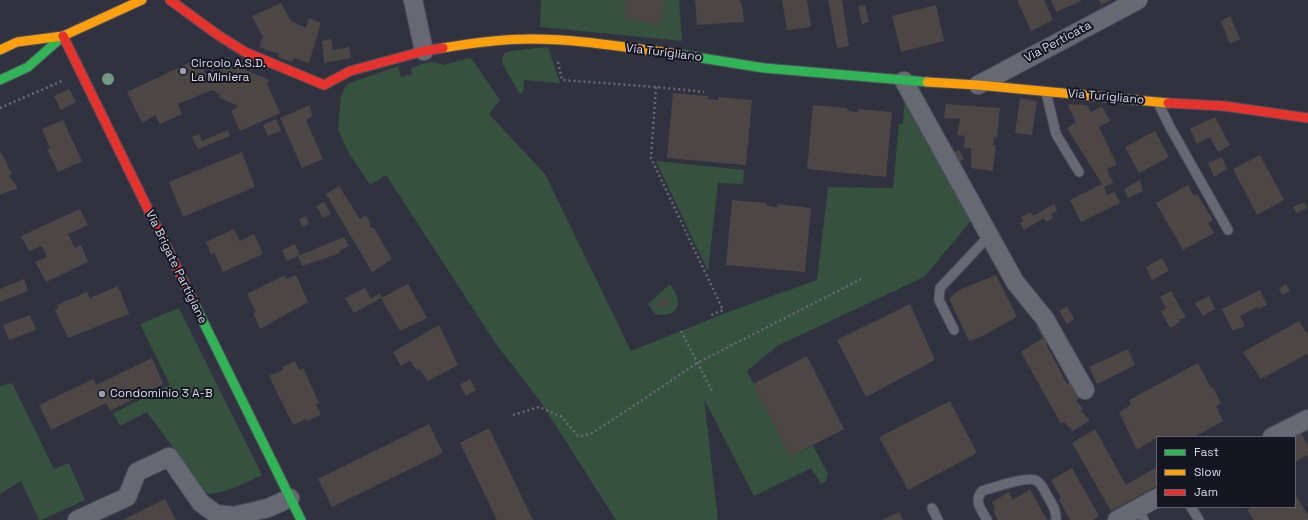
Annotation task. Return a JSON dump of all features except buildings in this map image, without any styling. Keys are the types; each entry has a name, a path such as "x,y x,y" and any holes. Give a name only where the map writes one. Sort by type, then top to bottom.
{"street":[{"path":"0,80 28,67 63,36 142,0"},
{"name":"Via Turigliano","path":"170,0 218,35 245,52 324,85 350,71 424,52 477,42 530,39 553,40 689,55 764,68 904,81 978,84 1157,102 1224,106 1308,118"},
{"path":"413,0 424,52"},
{"name":"Via Perticata","path":"978,84 1138,0"},
{"path":"0,50 17,42 63,36"},
{"name":"Via Brigate Partigiane","path":"63,36 301,520"},
{"path":"904,81 1015,282 1045,319 1085,390"},
{"path":"1274,436 1308,419"},
{"path":"77,520 127,497 137,472 169,457 201,503 216,514 234,516 268,508 290,498"},
{"path":"1117,520 1141,514 1156,499"}],"lane":[{"path":"1045,91 1056,134 1079,172"},
{"path":"1157,102 1170,128 1228,230"},
{"path":"954,330 939,300 940,288 989,236"},
{"path":"987,520 978,502 978,496 982,491 1032,479 1041,484 1055,511 1056,520"},
{"path":"932,508 938,520"},
{"path":"1192,508 1198,520"}],"path":[{"path":"553,40 562,80 704,92"},
{"path":"0,108 81,73"},
{"path":"656,87 651,158 723,310 709,316"},
{"path":"513,415 539,407 562,417 577,434 582,436 601,427 697,363 863,278"},
{"path":"681,331 713,393"}],"green space":[{"path":"541,0 679,0 682,41 540,27"},
{"path":"548,47 560,83 524,80 523,92 520,94 503,65 502,59 504,54 510,51"},
{"path":"469,58 472,59 500,100 489,114 545,174 631,351 728,312 817,280 828,187 893,188 899,124 903,124 905,96 974,217 924,277 777,346 747,371 790,456 813,446 828,474 826,481 821,484 811,468 754,496 704,399 718,520 616,520 540,401 496,344 386,175 370,185 347,150 338,129 341,96 347,84 398,66 401,77 412,74 411,68 425,63 435,62 443,65"},
{"path":"656,161 744,170 743,184 718,183 708,271"},
{"path":"670,284 677,297 678,302 676,310 666,315 655,314 648,304"},
{"path":"179,308 262,475 222,492 208,494 147,412 120,426 113,413 170,385 140,324"},
{"path":"12,383 54,469 69,463 85,500 41,520 39,520 21,481 0,494 0,386"}],"traffic: fast":[{"path":"0,80 28,67 63,36"},
{"path":"677,54 764,68 927,82"},
{"path":"195,305 301,520"}],"traffic: slow":[{"path":"0,50 17,42 63,36 142,0"},
{"path":"443,48 520,39 549,39 604,44 677,54"},
{"path":"927,82 978,85 1168,103"}],"traffic: jam":[{"path":"170,0 218,35 245,52 324,85 350,71 424,51 443,48"},
{"path":"63,36 195,305"},
{"path":"1168,103 1224,106 1308,118"}],"place":[{"name":"Circolo A.S.D. La Miniera","path":"183,71"},
{"name":"Condominio 3 A-B","path":"102,394"}]}
